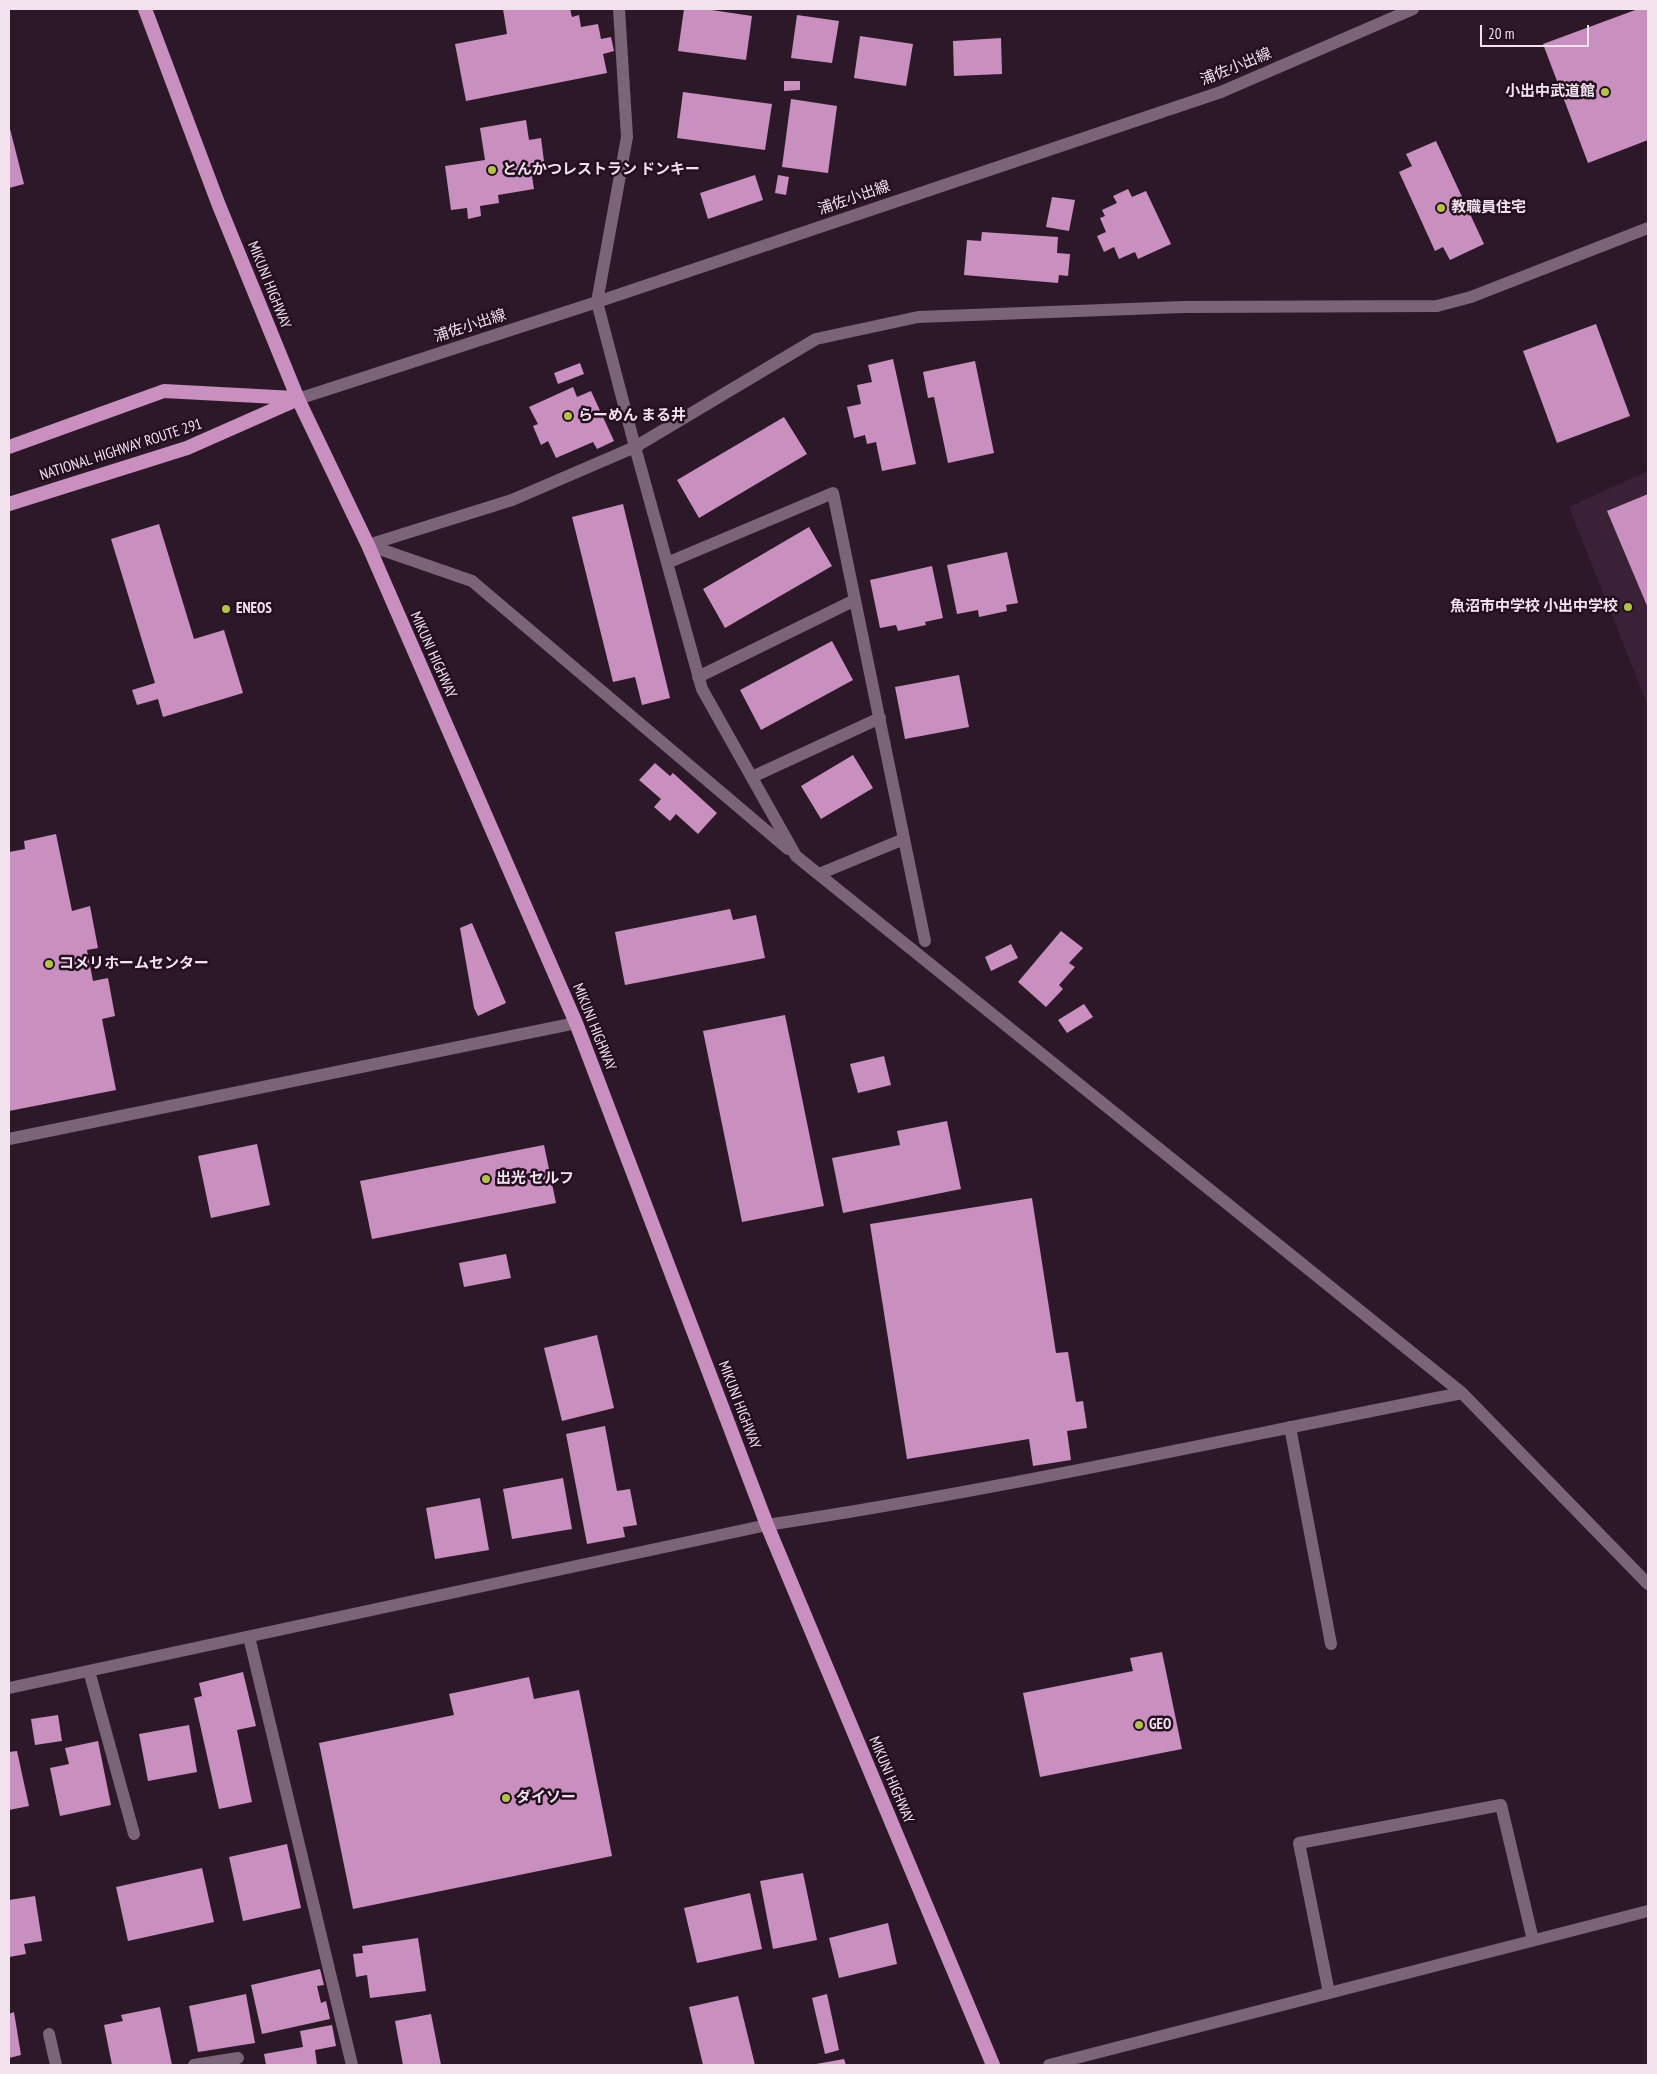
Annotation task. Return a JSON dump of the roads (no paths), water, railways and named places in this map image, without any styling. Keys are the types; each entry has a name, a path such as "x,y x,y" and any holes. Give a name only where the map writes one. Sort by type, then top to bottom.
{"highway":[{"name":"MIKUNI HIGHWAY","path":"145,9 218,203 298,398 368,545 576,1023 767,1525 993,2065"},
{"name":"NATIONAL HIGHWAY ROUTE 291","path":"9,447 164,391 298,398"},
{"name":"NATIONAL HIGHWAY ROUTE 291","path":"9,504 187,448 298,398"}],"street":[{"path":"619,9 627,137 597,302 635,448 702,689 796,856"},
{"name":"浦佐小出線","path":"298,398 597,302 1221,92 1413,9"},
{"path":"368,545 512,500 635,448 816,339 918,317 1183,307 1437,306 1471,297 1648,228"},
{"path":"667,564 833,493 925,941"},
{"path":"368,545 472,581 796,856 1462,1393 1648,1584"},
{"path":"698,676 855,600"},
{"path":"752,777 880,718"},
{"path":"819,874 904,839"},
{"path":"9,1139 576,1023"},
{"path":"9,1688 767,1525 841,1514 1006,1483 1462,1393"},
{"path":"1290,1427 1331,1644"},
{"path":"250,1636 352,2065"},
{"path":"89,1671 134,1834"},
{"path":"1329,1993 1299,1843 1501,1805 1533,1940"},
{"path":"1049,2065 1648,1911"},
{"path":"49,2034 56,2065"},
{"path":"194,2065 238,2058"}],"place":[{"name":"小出中武道館","path":"1605,92"},
{"name":"とんかつレストラン ドンキー","path":"492,170"},
{"name":"教職員住宅","path":"1441,208"},
{"name":"らーめん まる井","path":"568,416"},
{"name":"魚沼市中学校 小出中学校","path":"1628,607"},
{"name":"ENEOS","path":"226,609"},
{"name":"コメリホームセンター","path":"49,964"},
{"name":"出光 セルフ","path":"486,1179"},
{"name":"GEO","path":"1139,1725"},
{"name":"ダイソー","path":"506,1798"}]}
